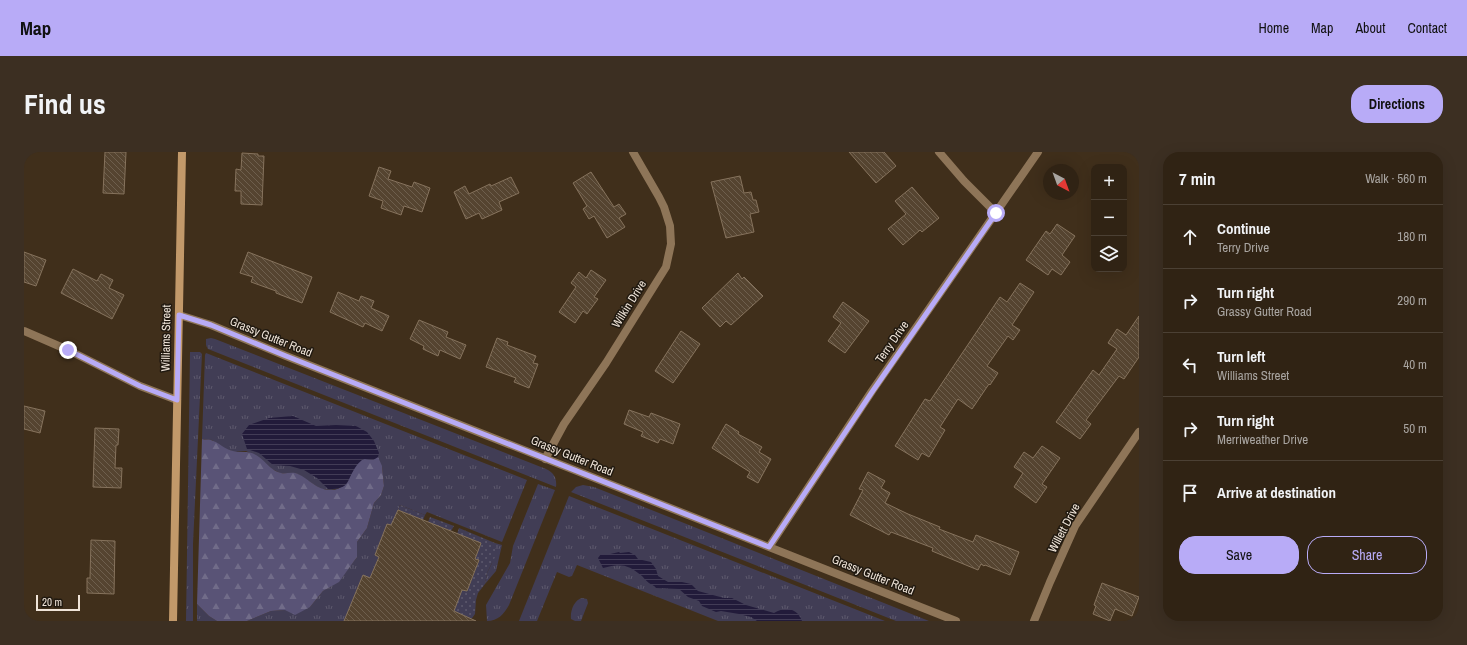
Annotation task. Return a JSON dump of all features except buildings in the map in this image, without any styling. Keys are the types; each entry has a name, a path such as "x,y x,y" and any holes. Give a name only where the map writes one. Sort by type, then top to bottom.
{"main road":[{"name":"Williams Street","path":"173,621 182,152"}],"street":[{"name":"Wilkin Drive","path":"545,459 564,424 606,363 666,267 671,244 668,219 659,197 633,152"},
{"path":"939,152 964,181 996,213"},
{"name":"Terry Drive","path":"769,547 876,385 1038,152"},
{"name":"Grassy Gutter Road","path":"179,315 211,325 545,459 956,621"},
{"path":"24,331 68,350 140,386 177,400"},
{"name":"Willett Drive","path":"1034,621 1075,526 1139,432"}],"green space":[{"path":"211,338 546,469 554,476 556,487 208,349 206,339"},
{"path":"190,352 200,352 202,354 193,544 193,621 186,621"},
{"path":"206,353 527,480 502,542 427,512 425,515 400,505 370,578 344,621 247,621 271,611 310,607 323,591 339,581 357,557 357,542 367,528 374,503 381,495 384,486 382,466 344,487 331,490 321,489 296,473 280,473 272,469 258,457 246,451 235,452 223,448 212,440 202,439"},
{"path":"202,439 214,441 227,449 236,452 252,453 275,471 280,473 298,474 318,487 326,490 338,489 343,485 360,461 365,459 373,460 378,457 382,466 384,486 381,495 374,503 367,528 357,542 357,557 339,582 323,591 310,607 295,615 285,610 271,611 247,621 217,621 209,616 197,604"},
{"path":"538,484 555,490 509,605 500,616 494,620 487,621 486,605 510,563 513,546"},
{"path":"583,485 594,487 929,621 896,621 571,492 576,487"},
{"path":"569,496 885,621 718,621 577,565 572,576 569,577 557,572 537,621 519,621"},
{"path":"400,505 425,515 423,520 398,510"},
{"path":"430,517 454,526 451,531 428,522"},
{"path":"459,528 495,543 495,557 487,573 485,584 478,593 475,614 470,621 454,611 462,590 467,591 479,561 475,559 481,544 457,534"},
{"path":"495,543 502,545 496,571 485,584 487,573 492,563"},
{"path":"582,598 587,599 588,603 581,621 575,621 571,619 572,609 575,603"},
{"path":"197,604 209,616 217,621 197,621"}],"shaded area":[{"path":"293,416 316,426 356,426 367,432 374,441 379,453 378,457 373,460 364,459 361,461 353,471 345,486 336,489 328,489 317,478 304,470 290,466 273,465 259,453 247,449 242,434 249,425 269,418"},
{"path":"619,552 629,552 635,555 638,559 651,562 656,569 658,576 668,582 682,582 691,584 698,591 724,598 732,598 746,605 774,613 783,609 791,610 797,613 802,621 757,621 751,617 739,614 721,611 716,612 702,606 699,601 688,597 679,589 656,588 637,572 628,567 614,565 603,568 598,558 601,554 606,555"}],"route":[{"path":"68,350 140,386 177,400 179,315 211,325 769,547 872,392 996,213"}]}
